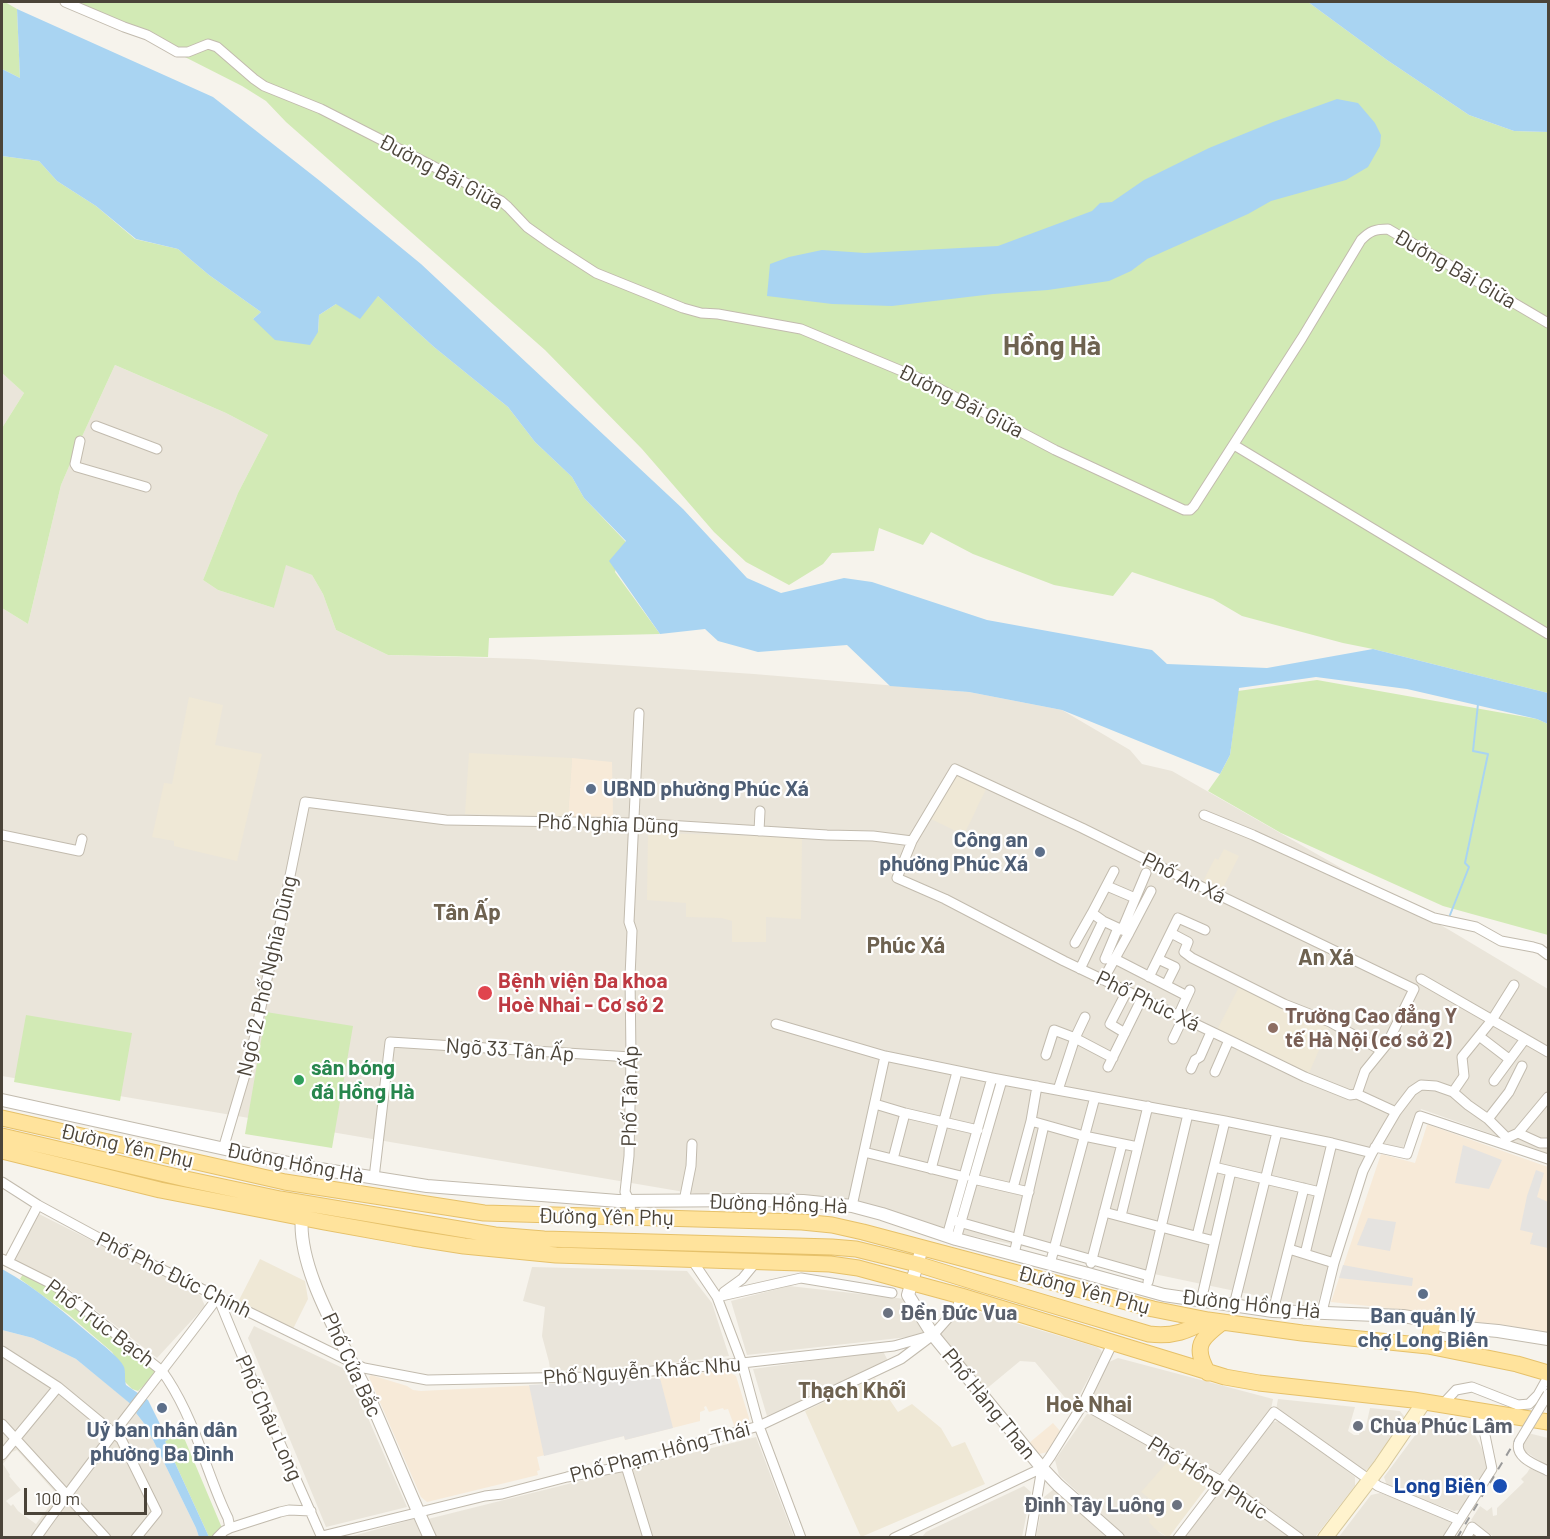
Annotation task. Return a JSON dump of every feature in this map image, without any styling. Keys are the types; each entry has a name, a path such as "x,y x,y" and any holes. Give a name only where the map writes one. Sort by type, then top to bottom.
{"main road":[{"name":"Đường Yên Phụ","path":"2,1118 285,1182 484,1213 624,1206 822,1224 863,1232 1130,1303 1215,1321 1431,1347 1517,1364 1548,1373"},
{"name":"Đường Yên Phụ","path":"2,1136 217,1193 302,1210 413,1238 515,1252 556,1255 858,1268 961,1296 1208,1373 1258,1383 1424,1402 1548,1422"},
{"name":"Đường Yên Phụ","path":"2,1151 160,1190 217,1193"},
{"name":"Đường Yên Phụ","path":"302,1210 495,1235 544,1239 832,1246 856,1249 917,1264 1149,1334 1181,1333 1215,1321"},
{"path":"1208,1373 1201,1359 1200,1347 1215,1321"},
{"path":"1431,1347 1433,1321"},
{"name":"Đường Yên Phụ","path":"1149,1334 1168,1345 1183,1365"},
{"path":"1325,1538 1370,1480 1424,1402"}],"street":[{"name":"Đường Bãi Giữa","path":"65,2 147,35 177,52 188,52 203,45 217,46 264,86 321,109 501,201 527,227 596,273 702,314 718,314 801,329 921,379 1055,450 1184,510 1190,510 1194,506 1368,232 1388,229 1548,323"},
{"path":"96,426 157,449"},
{"path":"80,441 75,464 77,466 146,487"},
{"path":"1234,445 1548,634"},
{"name":"Phố Tân Ấp","path":"624,1206 629,1156 631,1057 632,931 628,922 639,713"},
{"name":"Phố An Xá","path":"912,841 955,769 1414,989 1387,1044 1381,1050"},
{"name":"Phố Nghĩa Dũng","path":"305,802 446,820 634,823 873,836 912,841"},
{"name":"Ngõ 12 Phố Nghĩa Dũng","path":"223,1149 250,1058 305,802"},
{"path":"759,831 760,811"},
{"path":"1204,815 1434,918 1476,927 1501,941 1533,946 1548,955"},
{"path":"2,835 79,851 82,839"},
{"name":"Phố Phúc Xá","path":"912,841 897,878 945,899 1080,969 1305,1077 1350,1095 1357,1094 1396,1112"},
{"path":"1075,943 1114,871"},
{"path":"1103,980 1146,873"},
{"path":"1107,886 1135,898"},
{"path":"1123,930 1151,891"},
{"path":"1092,913 1123,930"},
{"path":"1149,977 1178,918 1205,930"},
{"path":"1080,969 1103,921"},
{"path":"1171,933 1188,942 1184,952 1192,958 1284,1004 1330,1022 1381,1050 1365,1071 1357,1094"},
{"path":"1110,959 1189,993 1173,1038"},
{"path":"1158,959 1175,967 1166,985"},
{"path":"1420,979 1548,1052"},
{"path":"1453,1092 1464,1076 1462,1057 1492,1020 1514,985"},
{"path":"1125,1033 1110,1024 1127,991"},
{"path":"1108,1067 1142,998"},
{"path":"1058,1090 1075,1038 1085,1017"},
{"path":"776,1024 885,1056 957,1072 1148,1106 1332,1143 1407,1154 1420,1116 1548,1159"},
{"path":"1046,1055 1054,1030 1113,1058"},
{"path":"1191,1069 1200,1057 1211,1032"},
{"path":"1479,1036 1509,1059"},
{"path":"1494,1081 1526,1039"},
{"path":"1215,1072 1229,1040"},
{"name":"Ngõ 33 Tân Ấp","path":"374,1178 390,1042 631,1057"},
{"path":"852,1206 885,1056"},
{"path":"1488,1119 1509,1092 1522,1066"},
{"path":"931,1168 957,1072"},
{"path":"969,1178 978,1130 997,1079"},
{"path":"951,1237 997,1079"},
{"path":"1322,1312 1334,1263 1363,1171 1396,1112 1412,1091 1421,1085 1436,1086 1453,1092 1488,1119 1507,1138 1518,1133 1548,1097"},
{"path":"1013,1188 1031,1121 1037,1086"},
{"path":"1050,1264 1095,1097"},
{"name":"Đường Hồng Hà","path":"2,1100 307,1167 428,1186 624,1206 684,1201 803,1201 852,1206 951,1237 1164,1295 1273,1311 1403,1316 1433,1321 1444,1326 1508,1332 1548,1339"},
{"path":"875,1104 978,1130"},
{"path":"1121,1216 1148,1106"},
{"path":"893,1159 905,1113"},
{"path":"1146,1290 1188,1114"},
{"path":"1031,1121 1084,1136 1138,1147"},
{"path":"1197,1236 1225,1121"},
{"path":"1014,1254 1044,1125"},
{"path":"1234,1305 1277,1132"},
{"path":"1518,1133 1540,1143 1548,1143"},
{"path":"1305,1254 1332,1143"},
{"path":"684,1201 691,1166 692,1144"},
{"path":"1089,1274 1122,1144"},
{"path":"864,1152 1029,1192"},
{"path":"1214,1167 1320,1192"},
{"path":"1201,1301 1231,1171"},
{"name":"Phố Phó Đức Chính","path":"2,1182 38,1205 110,1244 351,1362"},
{"name":"Phố Cửa Bắc","path":"308,1186 302,1210 303,1249 318,1290 367,1393 429,1538"},
{"path":"1273,1311 1304,1188"},
{"path":"5,1260 38,1205"},
{"path":"1104,1212 1214,1241"},
{"path":"956,1221 1149,1276"},
{"name":"Phố Hàng Than","path":"922,1248 908,1295 933,1335 1041,1468 1118,1538"},
{"path":"1289,1249 1334,1263"},
{"name":"Phố Trúc Bạch","path":"5,1260 54,1285 162,1371 171,1385 204,1457 230,1528"},
{"path":"692,1260 717,1297 742,1364 759,1426 801,1538"},
{"path":"717,1297 737,1284 756,1262"},
{"path":"717,1297 801,1278 892,1293"},
{"name":"Phố Phạm Hồng Thái","path":"322,1537 567,1477 626,1466 759,1426 901,1359 933,1335 956,1309 961,1296"},
{"path":"36,1538 66,1495 218,1297"},
{"name":"Phố Châu Long","path":"218,1297 238,1348 322,1537"},
{"name":"Phố Nguyễn Khắc Nhu","path":"351,1362 364,1368 427,1380 585,1377 742,1364 894,1346 933,1335"},
{"path":"894,1538 914,1533 1041,1468 1083,1404 1113,1342"},
{"path":"894,1346 901,1351 901,1359"},
{"path":"2,1352 58,1387 121,1439 157,1512 136,1538"},
{"path":"1442,1405 1456,1390 1472,1387 1518,1405 1529,1404 1538,1395 1548,1377"},
{"path":"2,1455 58,1387"},
{"path":"1548,1394 1518,1447 1523,1457 1548,1471"},
{"name":"Phố Hồng Phúc","path":"1083,1404 1221,1480 1299,1538"},
{"path":"1448,1538 1492,1469 1480,1411"},
{"path":"1178,1538 1274,1412 1378,1486 1459,1520"},
{"path":"2,1424 106,1538"},
{"path":"626,1466 648,1538"},
{"path":"1030,1538 1041,1468"},
{"path":"217,1538 230,1528 280,1512 310,1511"},
{"path":"1466,1538 1472,1527 1486,1538"}],"shaded area":[{"path":"115,365 226,413 268,435 238,493 203,580 218,590 274,608 285,564 312,575 323,594 336,630 388,655 528,659 754,674 969,692 1062,710 1130,750 1142,764 1172,771 1548,989 1548,1154 1421,1109 1402,1149 1371,1143 1316,1308 868,1214 696,1194 2,1076 2,608 28,624 61,485"},
{"path":"2,373 24,393 2,428"},
{"path":"189,697 223,705 215,745 262,754 237,861 174,846 174,841 152,837 164,783 172,784"},
{"path":"469,753 572,758 568,817 465,814"},
{"name":"UBND phường Phúc Xá","path":"572,758 612,762 613,816 568,817"},
{"path":"953,774 986,789 964,835 927,817"},
{"path":"648,833 802,837 801,919 766,917 766,942 732,942 732,921 722,918 686,917 686,903 647,900"},
{"path":"1224,849 1239,856 1223,888 1213,883 1209,889 1201,885 1215,858 1218,860"},
{"name":"Trường Cao đẳng Y tế Hà Nội (cơ sở 2)","path":"1241,983 1329,1027 1309,1073 1217,1030"},
{"path":"1427,1125 1548,1167 1548,1334 1505,1325 1439,1319 1440,1314 1434,1313 1331,1302 1381,1154 1415,1163"},
{"path":"1463,1145 1502,1160 1489,1189 1455,1183"},
{"path":"1536,1170 1544,1173 1537,1197 1548,1202 1548,1248 1530,1244 1533,1233 1520,1230 1527,1196"},
{"path":"39,1214 200,1295 205,1306 157,1358 70,1290 13,1260"},
{"path":"1368,1218 1396,1222 1390,1251 1357,1245"},
{"path":"260,1259 305,1281 308,1299 293,1329 238,1302"},
{"path":"1343,1265 1413,1278 1412,1286 1339,1278"},
{"path":"532,1267 687,1271 712,1303 729,1356 652,1365 556,1371 550,1369 542,1336 545,1307 523,1301"},
{"path":"789,1286 906,1299 926,1335 747,1355 731,1301"},
{"path":"965,1308 1101,1350 1102,1353 1073,1407 1035,1362 1020,1361 985,1390 941,1340 941,1331"},
{"path":"254,1326 347,1370 407,1507 326,1527 248,1338"},
{"path":"2,1330 33,1338 76,1359 139,1410 136,1413 153,1440 199,1537 2,1538","holes":["17,1450 54,1491 47,1501 51,1504 36,1524 18,1511 13,1504 11,1506 6,1501 21,1490 9,1476 3,1464 12,1452"]},
{"path":"883,1351 888,1361 767,1416 753,1369"},
{"path":"1118,1358 1273,1399 1271,1409 1223,1472 1214,1473 1094,1406 1091,1397 1109,1362"},
{"path":"725,1370 736,1376 749,1418 744,1425 735,1428 728,1409 709,1412 706,1406 705,1410 700,1412 700,1421 625,1440 624,1436 537,1457 540,1470 537,1471 538,1475 427,1502 421,1497 369,1377 371,1375 421,1391 660,1378"},
{"path":"660,1378 673,1428 625,1440 624,1436 544,1456 529,1385"},
{"path":"875,1378 898,1412 912,1404 941,1428 952,1447 965,1442 985,1484 861,1537 805,1411"},
{"path":"1278,1399 1355,1407 1348,1431 1354,1435 1359,1435 1360,1430 1365,1431 1370,1408 1400,1411 1407,1420 1371,1467 1365,1471 1276,1410"},
{"path":"1087,1414 1093,1415 1171,1458 1150,1499 1150,1520 1159,1532 1167,1537 1126,1537 1059,1475 1055,1460"},
{"path":"1428,1418 1469,1423 1484,1453 1487,1467 1464,1509 1454,1511 1387,1486 1384,1477"},
{"path":"1281,1421 1355,1477 1355,1486 1315,1537 1307,1538 1227,1480 1271,1422"},
{"path":"1053,1423 1060,1431 1048,1452 1039,1454 1029,1443"},
{"path":"1528,1433 1548,1438 1548,1467 1522,1449"},
{"path":"756,1437 794,1537 436,1537 428,1519"},
{"path":"1171,1458 1207,1478 1209,1484 1167,1537 1154,1528 1149,1522 1150,1519 1141,1510 1150,1499 1141,1492"},
{"path":"1530,1468 1548,1477 1548,1537 1494,1537 1471,1520 1480,1506 1487,1511 1492,1507 1493,1516 1497,1515 1497,1508 1524,1482 1521,1479"},
{"path":"1024,1486 1031,1492 1022,1537 922,1537 926,1532"},
{"path":"1222,1487 1291,1538 1185,1538"},
{"path":"1054,1489 1106,1537 1036,1537 1044,1497"},
{"path":"1380,1493 1450,1519 1451,1529 1446,1537 1338,1538 1371,1495"},
{"path":"414,1519 422,1537 349,1537"}],"green space":[{"path":"2,2 17,9 20,78 2,69"},
{"path":"61,2 1308,2 1387,60 1469,115 1514,131 1548,132 1548,693 1242,616 1213,599 1132,572 1113,596 1054,585 973,554 931,532 923,545 879,528 874,551 832,553 823,564 789,585 746,562 714,532 642,449 545,350 286,122 266,101 179,54"},
{"path":"2,156 39,161 57,181 96,206 135,239 178,249 209,275 261,312 253,319 318,332 319,315 336,304 377,295 434,347 508,407 535,442 572,477 584,498 626,542 615,572 660,634 489,638 488,657 388,655 336,630 323,594 312,575 286,565 274,608 218,590 203,580 238,493 268,435 226,413 115,365 61,485 28,624 2,608 2,428 24,393 2,373"},
{"path":"1317,680 1537,719 1548,724 1548,935 1443,906 1281,833 1208,791 1230,755 1238,691"},
{"name":"sân bóng đá Hồng Hà","path":"266,1012 353,1026 332,1148 245,1134"},
{"path":"26,1015 132,1033 120,1101 14,1082"},
{"path":"23,1274 49,1285 154,1370 154,1376 138,1391 132,1389 124,1381 125,1373 112,1352 69,1315 20,1279"},
{"path":"182,1433 222,1528 211,1537 209,1537 165,1441"}],"water":[{"path":"1308,2 1548,2 1548,132 1514,131 1469,115 1387,60"},
{"path":"17,9 213,97 421,264 683,509 747,578 781,593 844,578 872,582 987,620 1152,650 1167,664 1267,668 1373,649 1548,693 1548,724 1537,719 1407,689 1316,677 1239,688 1230,755 1220,774 1062,710 969,692 890,686 847,645 758,652 718,641 705,629 660,634 609,561 626,541 584,498 572,477 535,442 508,407 434,347 378,296 360,319 336,304 319,315 318,332 310,345 275,340 253,319 261,312 209,275 178,249 136,239 96,206 57,181 39,161 2,156 2,69 20,78"},
{"path":"1337,99 1358,103 1375,123 1381,135 1380,146 1368,167 1346,180 1271,201 1248,214 1147,259 1131,271 1109,281 1048,290 892,306 832,304 767,296 770,264 789,257 822,250 865,253 998,246 1092,211 1100,203 1112,202 1144,180 1209,148"},
{"path":"2,1269 51,1302 116,1356 125,1369 126,1385 148,1400 168,1440 165,1441 209,1537 199,1537 153,1440 136,1413 138,1410 76,1359 33,1338 2,1330"}],"waterway":[{"path":"1450,915 1469,867 1465,863 1488,754 1473,751 1478,704"}],"railway":[{"path":"1457,1538 1548,1386"}],"place":[{"name":"UBND phường Phúc Xá","path":"591,789"},
{"name":"Công an phường Phúc Xá","path":"1040,852"},
{"name":"Bệnh viện Đa khoa Hoè Nhai - Cơ sở 2","path":"485,993"},
{"name":"Trường Cao đẳng Y tế Hà Nội (cơ sở 2)","path":"1273,1028"},
{"name":"sân bóng đá Hồng Hà","path":"299,1080"},
{"name":"Ban quản lý chợ Long Biên","path":"1423,1294"},
{"name":"Đền Đức Vua","path":"888,1313"},
{"name":"Uỷ ban nhân dân phường Ba Đình","path":"162,1408"},
{"name":"Chùa Phúc Lâm","path":"1358,1426"},
{"name":"Long Biên","path":"1500,1486"},
{"name":"Đình Tây Luông","path":"1177,1505"}],"district":[{"name":"Hồng Hà","path":"1052,346"},
{"name":"Tân Ấp","path":"467,913"},
{"name":"Phúc Xá","path":"906,946"},
{"name":"An Xá","path":"1326,958"},
{"name":"Thạch Khối","path":"852,1391"},
{"name":"Hoè Nhai","path":"1089,1405"}]}
